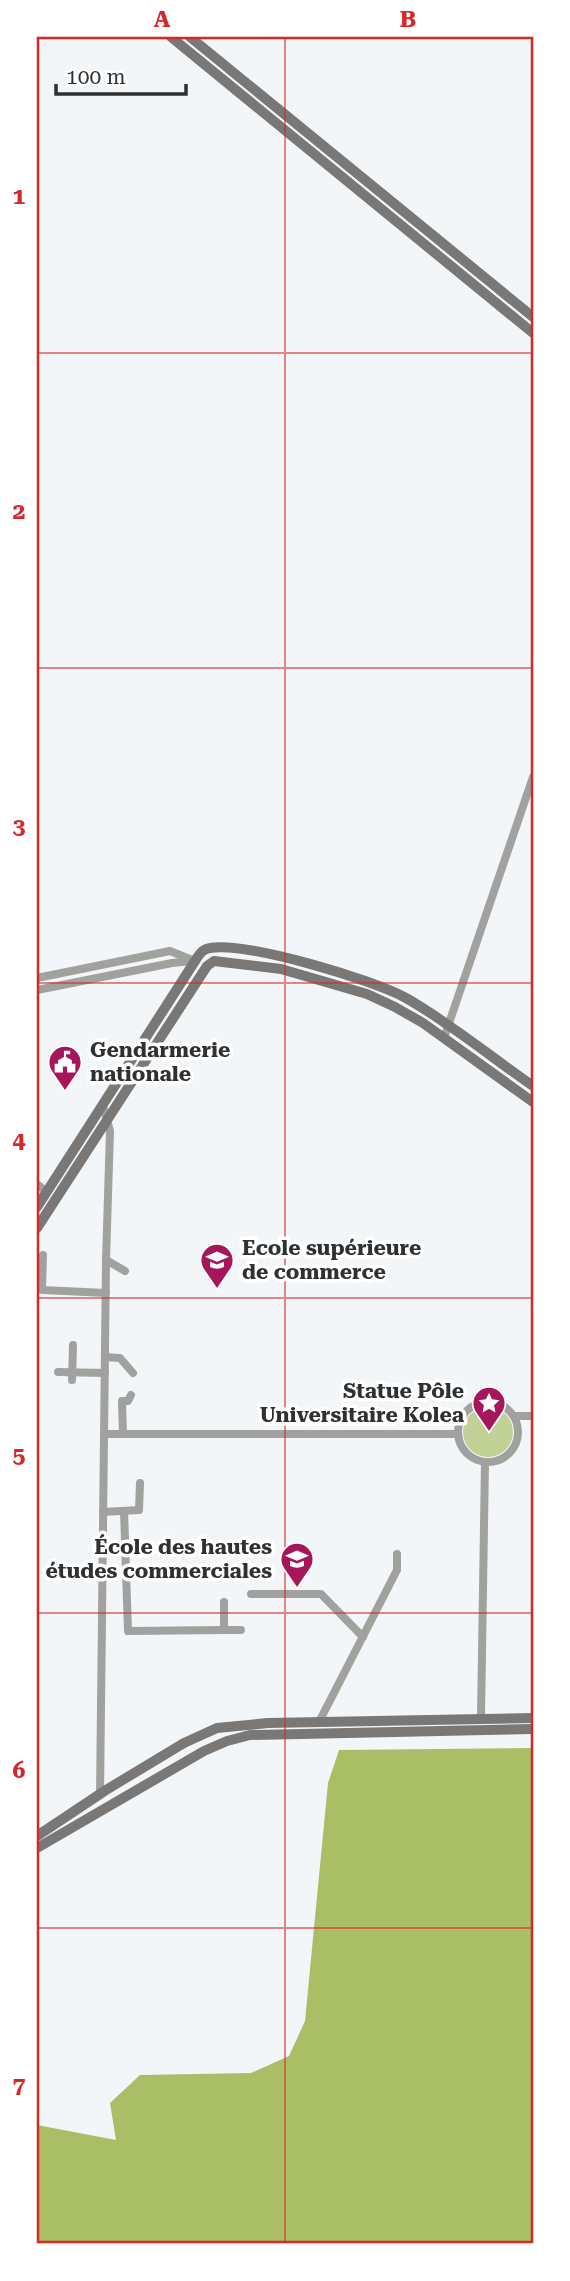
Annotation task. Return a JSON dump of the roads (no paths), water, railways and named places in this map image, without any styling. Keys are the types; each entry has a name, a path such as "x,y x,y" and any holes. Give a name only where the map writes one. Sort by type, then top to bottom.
{"main road":[{"path":"171,37 533,333"},
{"path":"190,37 533,317"},
{"path":"37,1207 195,961 202,951 210,948 248,949 386,989 405,998 449,1027 533,1086"},
{"path":"195,961 206,966"},
{"path":"37,1228 206,966 214,961 281,969 367,995 395,1007 444,1038 533,1102"},
{"path":"37,1836 100,1794 184,1743 209,1731 239,1725 533,1717"},
{"path":"37,1848 204,1751 250,1735 533,1729"}],"street":[{"path":"444,1038 533,777"},
{"path":"37,978 170,951 195,961"},
{"path":"37,990 172,963 195,961"},
{"path":"100,1794 110,1131 103,1106"},
{"path":"37,1184 47,1192"},
{"path":"44,1255 42,1290 106,1293"},
{"path":"106,1260 125,1271"},
{"path":"72,1345 72,1376"},
{"path":"105,1357 120,1358 133,1373"},
{"path":"58,1372 72,1376 105,1373"},
{"path":"123,1434 122,1401 128,1401 131,1395"},
{"path":"484,1402 501,1405 514,1416 519,1432 514,1448 501,1459 485,1462 469,1455 460,1442 458,1434 462,1417 468,1410 484,1402"},
{"path":"514,1416 533,1416"},
{"path":"104,1434 458,1434"},
{"path":"481,1718 485,1462"},
{"path":"103,1512 139,1510 140,1483"},
{"path":"124,1511 128,1631 241,1630"},
{"path":"319,1722 397,1570 397,1553"},
{"path":"251,1594 321,1594 363,1637"},
{"path":"224,1602 224,1630"}],"place":[{"name":"Gendarmerie nationale","path":"65,1092"},
{"name":"Ecole supérieure de commerce","path":"217,1290"},
{"name":"Statue Pôle Universitaire Kolea","path":"489,1433"},
{"name":"École des hautes études commerciales","path":"297,1589"}]}
